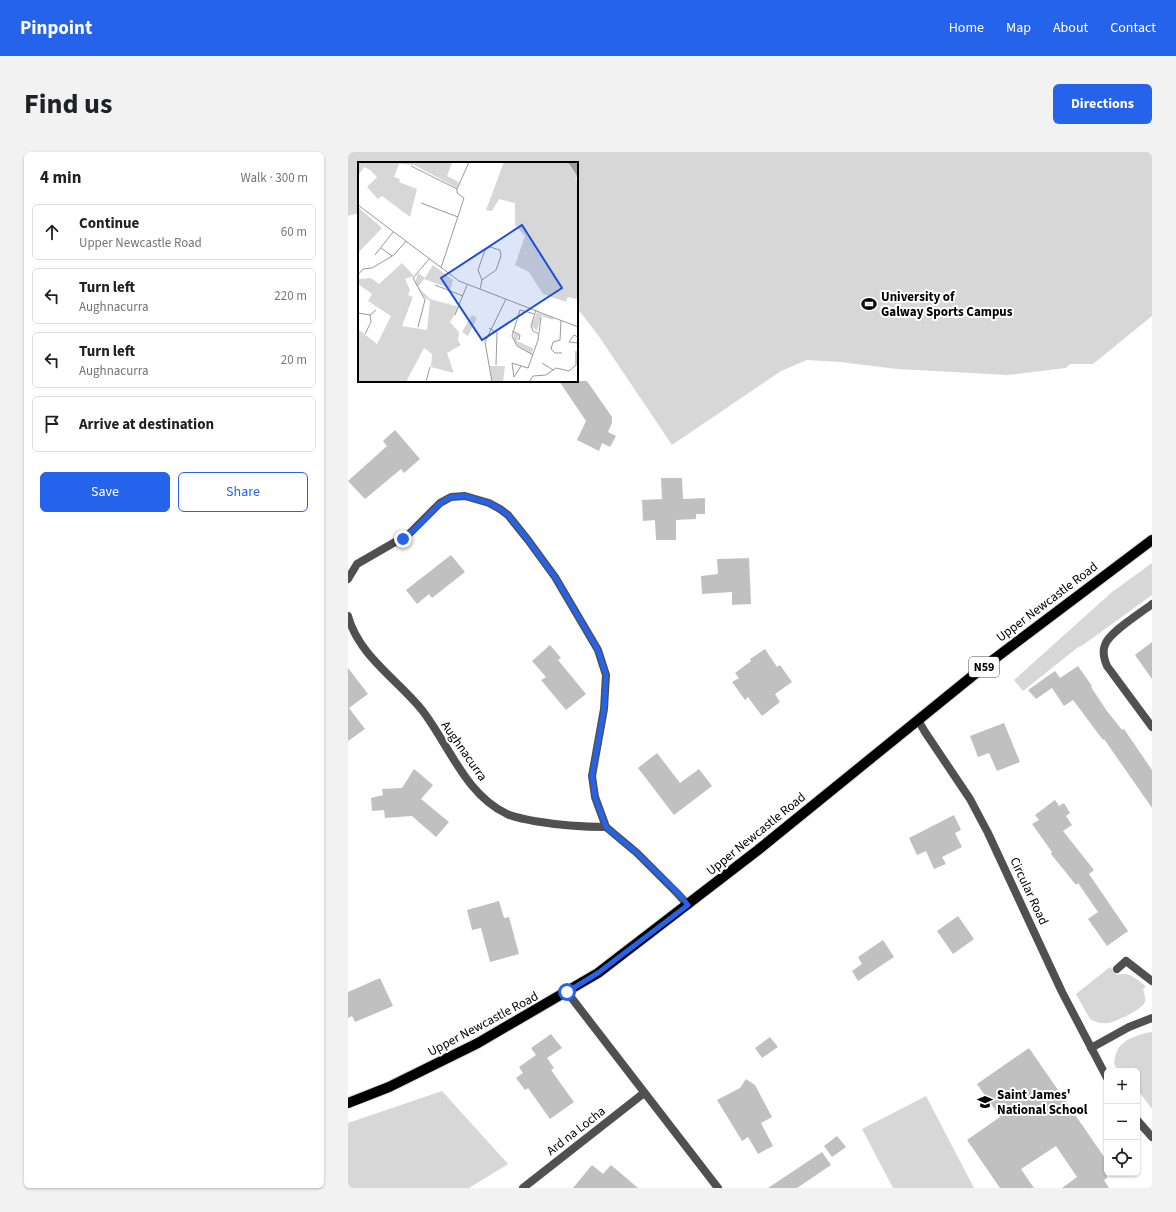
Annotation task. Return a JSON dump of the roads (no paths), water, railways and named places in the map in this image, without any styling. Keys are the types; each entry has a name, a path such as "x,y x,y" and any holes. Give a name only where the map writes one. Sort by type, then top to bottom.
{"main road":[{"name":"Upper Newcastle Road","path":"348,1103 389,1087 478,1043 598,973 758,850 981,669 1152,540"}],"street":[{"path":"348,579 357,564 409,534 445,499 456,496 473,497 489,503 508,515 555,577 598,650 606,675 604,709 592,776 595,797 606,827 637,853 677,892 688,905"},
{"path":"1152,604 1112,635 1105,645 1104,652 1104,659 1107,666 1152,727"},
{"name":"Aughnacurra","path":"348,616 353,632 366,652 419,707 447,748 468,783 492,804 507,814 517,818 562,826 606,827"},
{"name":"Circular Road","path":"918,720 970,799 988,833 1062,992 1104,1072"},
{"path":"1116,969 1126,961 1152,981"},
{"path":"567,992 718,1188"},
{"path":"1091,1048 1129,1027 1152,1018"},
{"name":"Ard na Locha","path":"523,1188 644,1092"},
{"path":"1140,1123 1152,1137"}],"place":[{"name":"University of Galway Sports Campus","path":"869,304"},
{"name":"Saint James' National School","path":"985,1102"}]}
